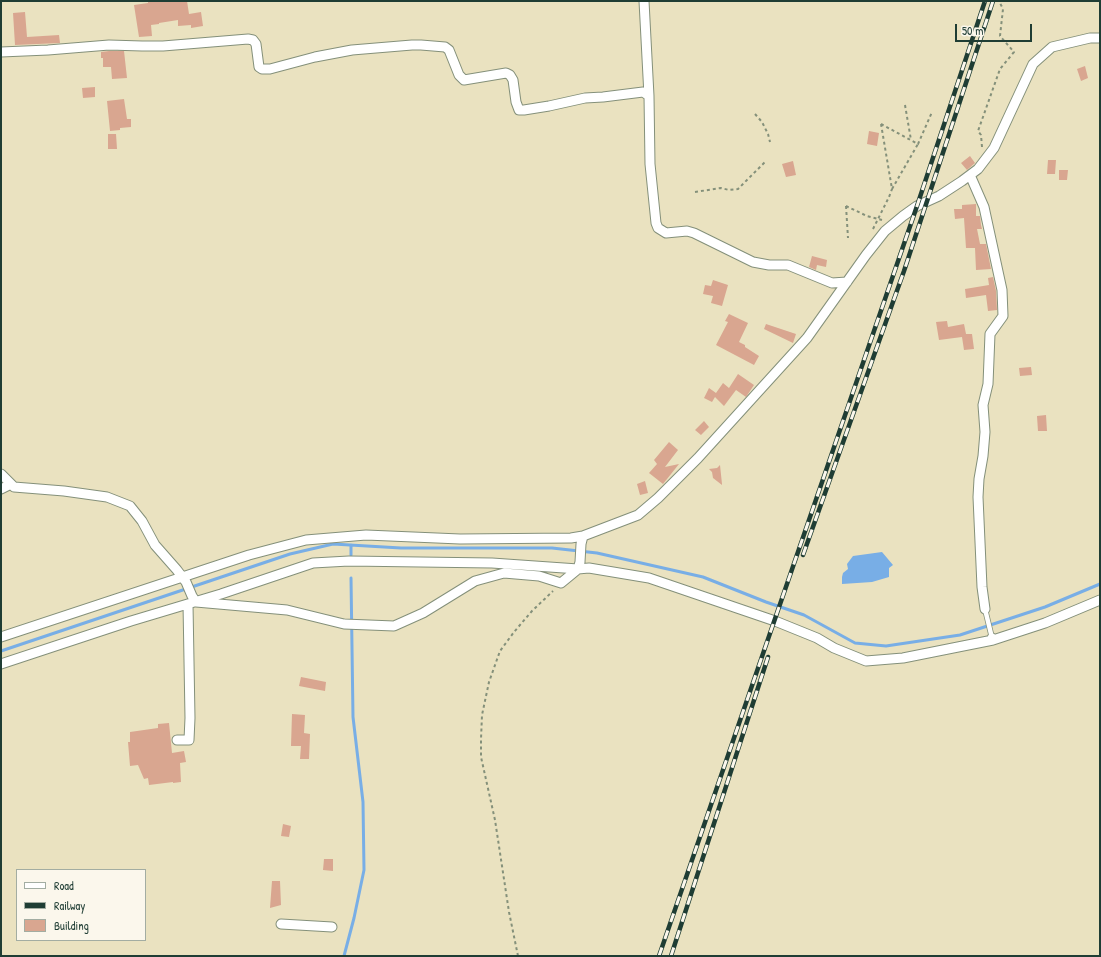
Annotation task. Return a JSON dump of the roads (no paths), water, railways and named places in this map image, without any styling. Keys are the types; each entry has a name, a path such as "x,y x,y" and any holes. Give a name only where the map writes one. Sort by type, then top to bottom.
{"street":[{"path":"644,1 649,96 650,164 656,223 658,228 666,233 687,231 694,233 753,262 769,265 788,265 832,283 847,282"},
{"path":"1,638 185,580 249,555 306,540 366,535 460,539 571,538 582,540 638,515 658,498 698,458 807,338 866,255 885,232 917,206 938,196 978,168 994,148 1033,64 1052,47 1090,38 1100,38"},
{"path":"1,52 109,45 163,46 248,39 253,40 256,44 259,67 262,69 270,69 315,57 352,50 421,45 445,47 449,50 459,75 464,80 506,73 510,75 513,80 516,102 519,110 549,106 585,98 643,92 649,96"},
{"path":"970,175 984,207 1002,290 1003,316 990,334 988,384 983,405 983,456 978,497 982,587 985,609"},
{"path":"1,474 14,487 64,491 107,497 130,506 142,521 155,544 185,580 192,601 189,740 177,740"},
{"path":"1,490 11,484"},
{"path":"192,601 287,610 344,624 394,626 423,613 475,581 504,573 539,576 561,583 579,565 582,540"},
{"path":"1,664 313,563 350,561 579,565 650,578 775,621 817,638 834,648 866,661 903,658 992,639 1045,623 1100,600"},
{"path":"281,924 332,927"}],"lane":[{"path":"985,609 992,639"}],"water":[{"path":"882,552 893,565 889,568 889,577 872,582 842,584 843,573 848,569 847,564 853,556"}],"waterway":[{"path":"1,651 290,554 333,544 401,548 552,548 597,553 703,577 766,602 804,615 855,643 886,646 960,635 1045,607 1100,584"},
{"path":"351,545 351,555"},
{"path":"344,956 364,870 363,802 353,717 351,578"}],"railway":[{"path":"659,956 917,206 985,1"},
{"path":"803,555 904,271 993,1"},
{"path":"671,956 768,657"}]}
